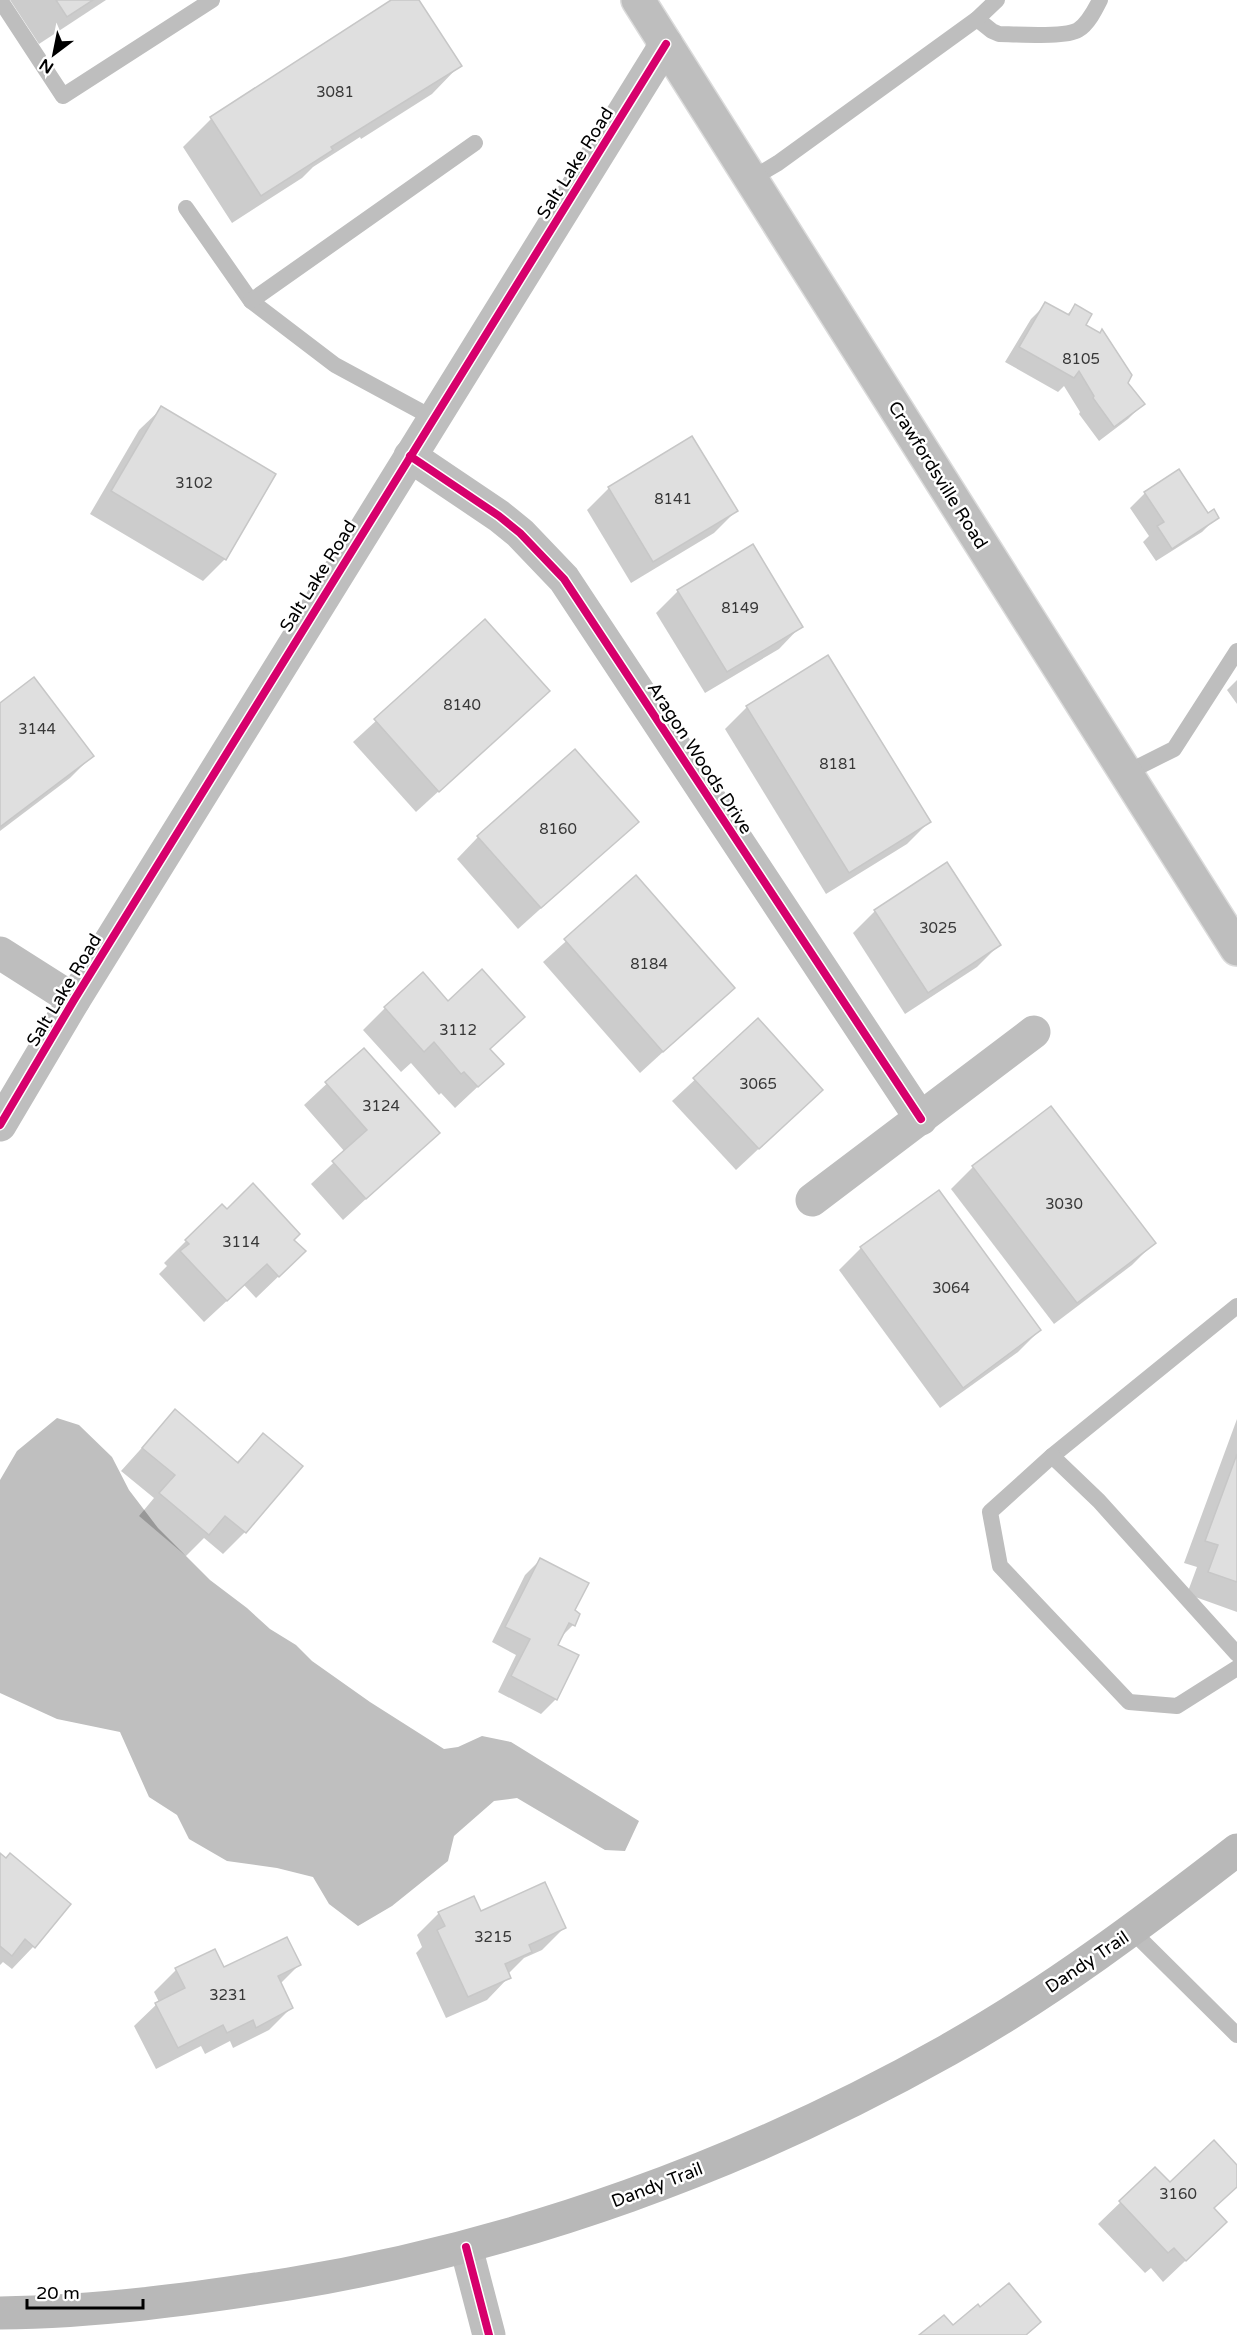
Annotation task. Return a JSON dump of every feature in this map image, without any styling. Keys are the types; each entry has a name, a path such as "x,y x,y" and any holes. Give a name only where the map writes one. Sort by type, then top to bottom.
{"main road":[{"name":"Dandy Trail","path":"0,2313 92,2309 236,2293 357,2272 466,2247 605,2205 773,2139 950,2049 1057,1983 1132,1931 1237,1850"}],"street":[{"name":"Crawfordsville Road","path":"638,0 1237,950"},
{"name":"Salt Lake Road","path":"0,1125 74,1000 666,44"},
{"name":"Aragon Woods Drive","path":"410,456 499,516 520,533 564,579 921,1119"},
{"path":"0,953 74,1000"},
{"path":"812,1200 1034,1032"},
{"path":"466,2247 489,2335"}],"lane":[{"path":"0,0 63,96 212,0"},
{"path":"751,179 778,163 977,19 997,0"},
{"path":"977,19 999,34 1068,34 1079,30 1087,22 1101,0"},
{"path":"250,301 475,143"},
{"path":"186,208 250,301 335,365 434,418"},
{"path":"1126,773 1174,749 1237,651"},
{"path":"1237,1306 1052,1456 990,1512 999,1566 1129,1702 1178,1706 1237,1668"},
{"path":"1052,1456 1099,1500 1237,1654"},
{"path":"1132,1931 1237,2035"}],"shaded area":[{"path":"57,1418 79,1425 112,1457 129,1490 158,1528 210,1580 270,1629 296,1645 312,1661 370,1702 444,1749 458,1747 482,1736 511,1742 639,1821 625,1851 605,1850 517,1798 494,1801 454,1836 448,1861 392,1906 358,1926 329,1904 313,1877 277,1868 227,1861 189,1839 177,1815 149,1797 120,1732 57,1719 0,1693 0,1480 17,1451"}],"building":[{"path":"56,0 93,0 67,17"},
{"path":"391,0 419,0 462,66 331,147 333,150 261,196 210,117"},
{"path":"1045,302 1069,315 1075,304 1092,314 1086,325 1100,333 1102,329 1132,375 1128,383 1145,404 1114,427 1093,398 1094,396 1079,371 1074,378 1019,347"},
{"path":"161,406 276,474 226,560 111,491"},
{"path":"692,436 738,511 653,562 608,487"},
{"path":"1179,469 1208,513 1214,509 1219,518 1172,549 1157,526 1164,522 1144,492"},
{"path":"753,544 803,627 727,672 677,590"},
{"path":"485,619 550,691 439,792 374,719"},
{"path":"828,655 931,822 849,873 746,706"},
{"path":"34,677 94,756 0,827 0,703"},
{"path":"575,749 639,822 541,908 477,836"},
{"path":"947,862 1001,945 928,993 874,910"},
{"path":"636,875 735,988 663,1052 564,939"},
{"path":"482,969 525,1017 490,1049 504,1064 478,1087 464,1072 461,1074 434,1042 424,1052 384,1007 423,972 448,1001"},
{"path":"758,1018 823,1090 759,1149 693,1078"},
{"path":"364,1048 440,1133 366,1199 332,1161 367,1130 325,1082"},
{"path":"1051,1106 1156,1243 1077,1303 972,1166"},
{"path":"253,1183 300,1234 294,1240 306,1251 279,1277 267,1264 227,1301 180,1251 189,1244 185,1240 222,1204 227,1209"},
{"path":"939,1190 1041,1330 963,1388 860,1247"},
{"path":"175,1409 238,1463 263,1433 303,1466 246,1533 225,1516 209,1535 159,1493 175,1475 142,1448"},
{"path":"1237,1454 1237,1582 1208,1572 1218,1545 1205,1541"},
{"path":"540,1558 589,1583 575,1610 580,1614 575,1626 569,1623 558,1645 579,1655 557,1700 511,1676 530,1639 505,1627"},
{"path":"0,1853 6,1858 10,1853 71,1904 35,1948 25,1939 12,1956 0,1946"},
{"path":"545,1882 566,1928 529,1945 532,1952 505,1964 511,1978 468,1997 437,1930 445,1926 438,1912 474,1896 481,1911"},
{"path":"287,1937 301,1965 278,1976 293,2008 256,2028 253,2020 227,2033 223,2025 178,2048 155,2003 185,1988 175,1968 215,1949 224,1967"},
{"path":"1214,2140 1237,2165 1237,2187 1214,2208 1227,2222 1186,2261 1174,2248 1168,2253 1119,2201 1155,2167 1170,2182"},
{"path":"1009,2283 1041,2322 1026,2335 919,2335 944,2315 953,2325 978,2304 980,2307"}],"cycle path":[{"path":"0,1125 74,1000 666,44"},
{"path":"410,456 499,516 520,533 564,579 921,1119"},
{"path":"466,2247 489,2335"}]}
